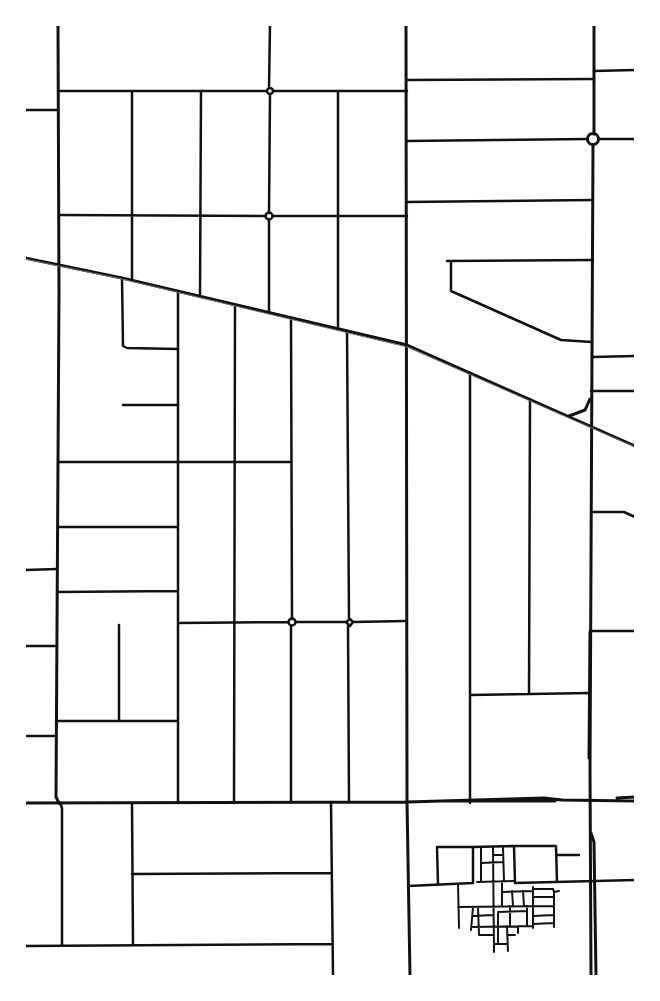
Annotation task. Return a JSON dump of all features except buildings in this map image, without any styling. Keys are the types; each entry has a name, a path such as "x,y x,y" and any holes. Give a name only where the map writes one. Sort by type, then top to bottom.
{"main road":[{"path":"58,25 59,264 56,796 60,803"},
{"path":"406,25 407,802 410,976"},
{"path":"593,145 597,144 599,139 594,134 594,25"},
{"path":"594,134 587,139 593,145 594,200 591,393 591,833 589,842 596,976"},
{"path":"25,258 132,280 407,346 635,446"},
{"path":"569,416 584,410 591,393"},
{"path":"25,803 407,802 635,799"},
{"path":"591,976 592,881"}],"street":[{"path":"59,216 266,216 269,213 271,93 268,89 270,25"},
{"path":"594,70 635,70"},
{"path":"407,80 594,79"},
{"path":"58,91 268,89"},
{"path":"268,89 271,93"},
{"path":"132,91 132,280"},
{"path":"200,296 201,91"},
{"path":"338,91 338,329"},
{"path":"271,93 406,91"},
{"path":"25,110 58,110"},
{"path":"407,141 587,139"},
{"path":"599,139 635,139"},
{"path":"407,202 594,200"},
{"path":"269,213 273,216 407,216"},
{"path":"266,216 269,219 269,313"},
{"path":"269,219 273,216"},
{"path":"592,342 561,340 450,291 449,261 593,260"},
{"path":"122,278 123,346 127,348 178,349"},
{"path":"178,291 178,803"},
{"path":"234,803 235,305"},
{"path":"291,318 292,619"},
{"path":"346,622 348,619 347,331"},
{"path":"592,357 635,356"},
{"path":"470,373 470,801"},
{"path":"591,393 635,391"},
{"path":"529,694 530,400"},
{"path":"123,405 178,405"},
{"path":"58,462 292,462"},
{"path":"591,512 624,512 635,517"},
{"path":"58,527 178,527"},
{"path":"25,570 57,569"},
{"path":"57,592 178,591"},
{"path":"292,619 296,622 346,622"},
{"path":"178,623 288,622 292,619"},
{"path":"348,619 353,622 407,621"},
{"path":"288,622 292,626"},
{"path":"291,802 292,626 296,622"},
{"path":"346,622 348,626 349,802"},
{"path":"348,626 353,622"},
{"path":"118,721 119,625"},
{"path":"590,631 635,631"},
{"path":"25,646 57,646"},
{"path":"470,695 590,693"},
{"path":"56,721 178,720"},
{"path":"25,736 56,736"},
{"path":"331,802 334,976"},
{"path":"60,803 62,808 62,945"},
{"path":"132,803 132,945"},
{"path":"502,906 503,846"},
{"path":"514,846 515,881"},
{"path":"438,885 437,847 556,846 557,882"},
{"path":"408,886 473,883 473,847"},
{"path":"480,847 481,882"},
{"path":"493,847 494,952"},
{"path":"556,855 579,854"},
{"path":"493,855 503,855"},
{"path":"481,863 503,862"},
{"path":"132,874 332,873"},
{"path":"477,882 635,880"},
{"path":"458,884 459,928"},
{"path":"502,892 533,889 553,889 554,892 559,892"},
{"path":"533,889 533,926"},
{"path":"508,951 507,935 512,891"},
{"path":"523,891 524,906"},
{"path":"554,892 554,927"},
{"path":"533,897 554,897"},
{"path":"498,906 498,944"},
{"path":"527,906 528,926"},
{"path":"458,907 554,906"},
{"path":"472,907 472,929 478,927 533,926 554,923"},
{"path":"478,907 478,935 494,935"},
{"path":"498,912 527,911"},
{"path":"473,916 494,915"},
{"path":"533,916 554,916"},
{"path":"507,935 516,934 518,926"},
{"path":"25,946 333,944"},
{"path":"494,944 508,944"}],"tram line":[{"path":"25,259 122,279 407,347 635,447"}]}
